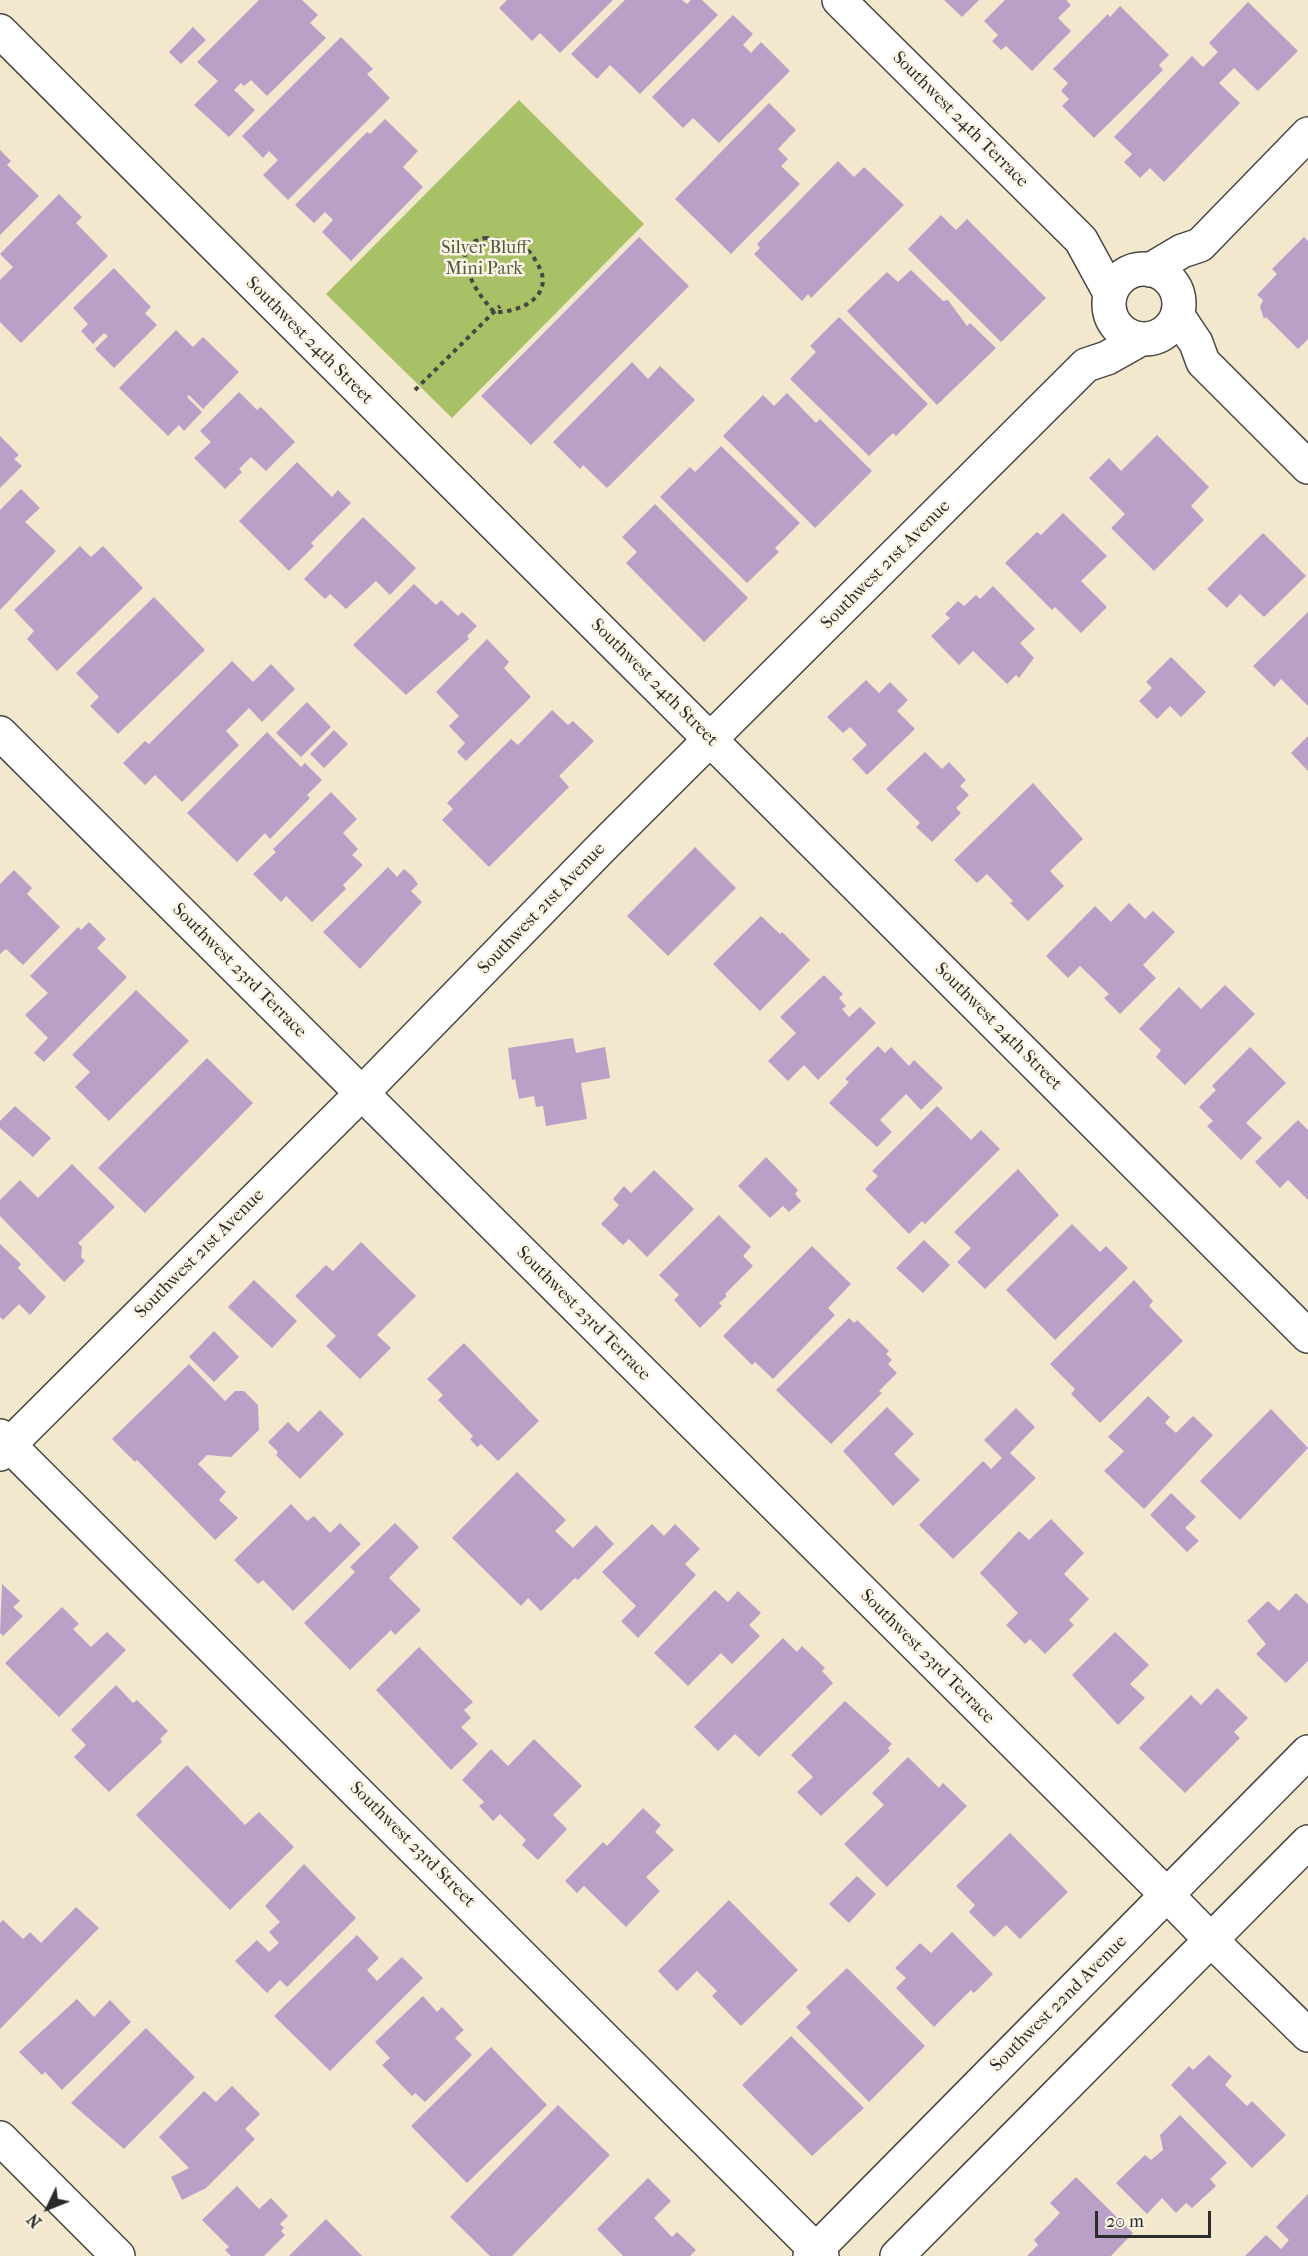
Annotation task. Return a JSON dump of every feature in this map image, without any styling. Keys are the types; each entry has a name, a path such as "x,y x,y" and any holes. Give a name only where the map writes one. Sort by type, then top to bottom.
{"street":[{"name":"Southwest 24th Terrace","path":"839,0 1081,240 1110,303"},
{"name":"Southwest 24th Street","path":"0,31 1308,1336"},
{"path":"1203,362 1121,330 1110,303 1125,274 1144,270 1182,251 1200,245 1308,134"},
{"name":"Southwest 24th Terrace","path":"1081,240 1144,270"},
{"path":"1146,339 1172,326 1200,245"},
{"path":"1144,270 1167,278 1203,362 1308,467"},
{"name":"Southwest 21st Avenue","path":"1086,365 1110,303"},
{"name":"Southwest 21st Avenue","path":"3,1445 362,1093 604,845 711,741 1086,365 1107,358 1146,339"},
{"name":"Southwest 23rd Terrace","path":"0,733 1210,1939"},
{"name":"Southwest 23rd Street","path":"3,1445 816,2254"},
{"name":"Southwest 22nd Avenue","path":"816,2254 1308,1752"},
{"path":"897,2256 1308,1842"},
{"path":"1210,1939 1308,2035"},
{"path":"0,2138 118,2256"}],"path":[{"path":"485,238 497,239 527,249 543,279 534,301 510,313 494,312 479,294 466,265 465,254 469,246 485,238"},
{"path":"415,390 500,306"},
{"path":"471,327 475,331"}],"green space":[{"name":"Silver Bluff Mini Park","path":"519,100 644,224 452,418 326,294"}],"building":[{"path":"259,0 302,0 318,15 310,23 326,38 267,96 251,80 244,86 241,83 234,90 255,110 229,137 194,105 218,81 197,62"},
{"path":"507,0 613,0 560,53 540,33 532,41 499,8"},
{"path":"625,0 682,0 687,4 691,0 702,0 718,15 640,94 610,65 597,79 571,54"},
{"path":"944,0 979,0 962,17"},
{"path":"1005,0 1066,0 1071,5 1058,18 1071,31 1032,71 1006,46 1001,50 992,41 998,35 984,21"},
{"path":"1248,2 1298,51 1258,91 1234,68 1219,83 1240,103 1164,182 1150,168 1140,178 1124,162 1132,154 1114,137 1192,56 1203,67 1218,52 1209,43"},
{"path":"1120,6 1169,55 1159,65 1163,70 1094,138 1062,106 1069,99 1061,91 1068,83 1053,69 1108,14 1110,17"},
{"path":"733,15 753,34 743,45 751,53 761,42 790,71 719,143 693,118 683,128 652,97"},
{"path":"193,27 206,40 181,64 169,52"},
{"path":"341,37 373,69 367,74 390,98 288,200 263,175 278,160 269,151 263,158 242,136"},
{"path":"769,103 796,130 778,149 788,159 781,166 800,184 731,254 675,199"},
{"path":"385,119 418,151 403,167 423,187 351,261 322,232 333,220 325,212 314,223 295,205 367,132 370,134"},
{"path":"0,150 11,161 7,165 39,196 0,235"},
{"path":"838,161 854,177 864,167 904,205 811,298 808,294 802,301 754,254 760,248 757,244"},
{"path":"59,194 82,217 76,223 108,256 21,343 0,322 0,280 13,267 0,254"},
{"path":"941,215 956,230 967,219 1046,298 1001,342 908,249"},
{"path":"639,237 689,286 531,445 481,396"},
{"path":"1304,237 1308,241 1308,339 1298,349 1266,317 1264,319 1260,307 1263,300 1257,295 1277,274 1272,269"},
{"path":"114,268 151,307 145,313 157,325 114,368 95,349 108,336 104,333 93,344 81,331 88,324 73,308"},
{"path":"911,270 943,301 948,300 967,326 970,323 996,348 937,405 847,311 887,272 898,282"},
{"path":"839,317 928,404 896,436 893,433 869,456 790,379 816,352 810,346"},
{"path":"176,330 193,347 203,337 239,372 203,409 189,395 187,397 202,412 184,431 179,425 168,436 119,388"},
{"path":"632,362 648,379 660,366 695,400 607,488 583,465 580,469 553,442"},
{"path":"239,392 257,410 261,407 295,442 266,471 251,457 239,469 242,472 225,489 194,458 211,442 200,431"},
{"path":"787,393 816,423 820,419 872,471 815,528 723,436 763,395 774,406"},
{"path":"1157,435 1209,487 1191,506 1204,520 1154,571 1111,528 1125,514 1089,478 1109,458 1121,471"},
{"path":"0,436 19,455 14,459 22,466 0,488"},
{"path":"721,446 800,523 775,548 779,552 747,583 660,497 690,467 695,472"},
{"path":"297,462 332,497 338,490 351,503 311,543 314,546 289,571 239,521"},
{"path":"21,489 40,508 25,522 56,551 0,610 0,510"},
{"path":"655,504 748,598 704,642 626,563 637,552 622,537"},
{"path":"1063,513 1107,556 1081,581 1107,607 1081,633 1055,607 1052,610 1005,563 1037,532 1041,535"},
{"path":"363,517 416,568 390,595 376,581 346,609 330,594 325,599 304,579"},
{"path":"1263,533 1306,576 1264,617 1240,594 1227,608 1207,589"},
{"path":"80,546 91,557 103,546 143,588 57,671 27,639 34,631 14,610"},
{"path":"414,584 436,605 441,600 458,616 462,612 477,626 467,636 469,639 406,695 353,645"},
{"path":"993,586 1035,629 1020,643 1034,658 1019,678 1016,675 1007,684 973,651 959,665 931,636 950,618 945,614 958,601 964,606 976,595 980,599"},
{"path":"154,597 205,650 118,734 90,706 99,697 76,673"},
{"path":"1308,612 1308,706 1281,679 1274,687 1253,666"},
{"path":"487,639 509,662 504,668 531,697 466,761 457,752 465,743 449,726 459,716 436,692"},
{"path":"1171,657 1206,692 1181,717 1170,706 1157,719 1139,701 1152,688 1146,682"},
{"path":"232,661 253,682 271,664 295,689 262,722 249,708 226,731 239,745 182,802 155,775 145,785 123,763 145,741 149,744"},
{"path":"866,680 879,693 890,682 908,700 897,711 915,729 867,775 852,759 867,745 850,727 843,733 827,717"},
{"path":"307,702 331,727 301,757 276,733"},
{"path":"552,710 568,725 573,721 594,741 559,776 569,787 489,867 442,820 453,809 447,803 511,739 518,745"},
{"path":"334,730 348,744 324,768 310,754"},
{"path":"267,732 301,767 305,763 322,780 307,795 310,798 270,839 265,833 237,862 187,813"},
{"path":"1308,736 1308,771 1291,753"},
{"path":"925,752 942,769 949,762 966,780 960,786 969,795 956,808 961,813 932,842 916,827 920,823 886,789"},
{"path":"1033,783 1083,839 1050,871 1064,886 1028,921 1010,903 1013,901 987,874 977,883 954,860"},
{"path":"331,792 357,819 343,833 358,849 352,855 363,865 343,885 346,889 312,922 286,896 281,902 253,874 276,852 273,849"},
{"path":"695,847 736,888 668,956 627,916"},
{"path":"388,867 397,877 404,869 412,876 418,884 411,891 422,902 360,969 323,932"},
{"path":"14,870 32,888 27,894 60,927 23,965 6,949 0,954 0,884"},
{"path":"1129,903 1145,919 1153,911 1175,932 1143,965 1156,978 1120,1014 1104,998 1109,994 1080,966 1068,978 1046,956 1095,906 1111,922"},
{"path":"761,916 780,934 782,932 810,960 760,1011 713,964"},
{"path":"89,922 106,939 97,948 127,977 44,1062 34,1053 48,1038 25,1015 48,993 30,976 78,927 81,930"},
{"path":"824,975 843,994 839,998 846,1006 842,1009 849,1017 860,1007 876,1023 818,1080 804,1065 788,1081 768,1061 796,1033 780,1017"},
{"path":"1225,985 1255,1014 1185,1085 1156,1057 1161,1050 1139,1029 1179,987 1201,1009"},
{"path":"136,990 189,1041 109,1121 75,1087 90,1072 72,1055"},
{"path":"573,1038 576,1053 605,1047 610,1078 581,1083 587,1119 546,1126 543,1106 536,1107 534,1096 519,1099 515,1079 512,1080 508,1048"},
{"path":"878,1046 885,1053 891,1047 909,1066 914,1060 943,1088 921,1110 906,1094 880,1120 892,1132 877,1147 829,1103 849,1082 845,1079"},
{"path":"1250,1047 1286,1083 1246,1123 1262,1138 1241,1160 1207,1126 1213,1121 1199,1107 1216,1090 1212,1086"},
{"path":"207,1058 253,1103 145,1213 98,1168"},
{"path":"15,1106 51,1138 33,1157 0,1128 0,1121"},
{"path":"937,1106 971,1140 981,1130 1000,1149 925,1224 922,1221 909,1234 865,1189 878,1176 872,1171"},
{"path":"1298,1120 1308,1130 1308,1200 1288,1180 1280,1188 1255,1162"},
{"path":"766,1157 798,1190 795,1194 801,1201 789,1212 783,1206 770,1218 738,1186"},
{"path":"72,1164 115,1207 78,1243 82,1247 81,1257 85,1261 64,1282 0,1216 0,1200 20,1180 38,1198"},
{"path":"1018,1169 1059,1215 985,1289 957,1262 971,1248 954,1232"},
{"path":"654,1170 694,1209 647,1257 629,1239 623,1245 601,1224 619,1205 613,1199 624,1186 631,1193"},
{"path":"719,1215 751,1247 743,1256 753,1266 725,1294 727,1296 719,1303 722,1306 700,1328 674,1300 679,1295 659,1275"},
{"path":"1072,1224 1100,1252 1106,1246 1128,1268 1055,1340 1006,1290"},
{"path":"924,1240 950,1265 923,1293 896,1268"},
{"path":"361,1242 416,1296 377,1335 391,1348 360,1379 326,1346 336,1336 295,1296 326,1265 333,1271"},
{"path":"0,1244 21,1264 18,1268 46,1297 30,1315 19,1304 3,1320 0,1317"},
{"path":"812,1246 851,1284 828,1308 835,1315 773,1379 755,1362 752,1365 723,1336"},
{"path":"254,1280 297,1321 272,1348 228,1307"},
{"path":"1134,1280 1153,1301 1149,1306 1183,1341 1100,1423 1071,1394 1075,1389 1050,1364"},
{"path":"849,1318 854,1323 857,1320 889,1351 886,1354 892,1360 888,1364 897,1373 879,1391 882,1393 831,1444 776,1390"},
{"path":"214,1331 239,1357 214,1382 189,1357"},
{"path":"464,1343 539,1421 498,1461 481,1444 477,1447 470,1439 473,1436 438,1400 443,1395 427,1379"},
{"path":"189,1364 225,1401 235,1391 244,1391 258,1405 259,1430 231,1457 207,1455 198,1464 226,1492 219,1500 238,1518 215,1540 137,1460 135,1462 112,1439"},
{"path":"1148,1396 1170,1417 1165,1423 1176,1433 1193,1416 1213,1435 1144,1509 1104,1471 1124,1451 1108,1437"},
{"path":"887,1407 914,1434 894,1454 920,1480 893,1506 843,1451"},
{"path":"1016,1408 1035,1427 1010,1453 1036,1478 953,1559 919,1525 983,1461 991,1469 1002,1458 984,1440"},
{"path":"1271,1409 1308,1448 1240,1520 1200,1481"},
{"path":"320,1410 344,1434 300,1479 276,1455 278,1452 268,1442 288,1422 298,1432"},
{"path":"517,1472 566,1520 555,1531 573,1548 596,1525 614,1544 578,1580 575,1578 541,1611 528,1598 521,1606 452,1538"},
{"path":"1171,1493 1196,1517 1185,1528 1199,1541 1187,1552 1150,1515"},
{"path":"291,1504 307,1521 314,1516 330,1533 340,1523 361,1544 293,1611 263,1580 258,1584 234,1560"},
{"path":"1051,1519 1084,1553 1064,1574 1089,1599 1069,1620 1074,1625 1045,1654 1030,1639 1025,1644 1006,1625 1018,1613 980,1573 1019,1531 1029,1540"},
{"path":"395,1523 419,1547 389,1578 421,1610 395,1635 391,1630 350,1670 304,1623 355,1572 350,1567"},
{"path":"652,1524 664,1536 675,1524 700,1549 685,1564 696,1575 638,1638 621,1621 636,1606 602,1572"},
{"path":"2,1584 20,1601 13,1607 23,1616 3,1636 0,1633"},
{"path":"715,1590 728,1602 738,1591 761,1613 749,1625 760,1636 732,1664 721,1653 688,1686 654,1653"},
{"path":"1296,1593 1308,1604 1308,1661 1286,1683 1256,1654 1266,1644 1247,1621 1268,1601 1279,1611"},
{"path":"62,1607 79,1624 73,1629 91,1647 107,1632 126,1650 59,1717 5,1663"},
{"path":"1115,1632 1149,1665 1130,1684 1145,1698 1118,1725 1072,1675"},
{"path":"783,1638 797,1652 802,1646 825,1668 822,1671 833,1683 759,1757 735,1734 718,1751 694,1727"},
{"path":"419,1647 473,1702 464,1710 471,1718 461,1727 478,1744 451,1770 376,1690"},
{"path":"116,1685 133,1703 137,1700 168,1731 160,1739 162,1742 109,1792 74,1757 86,1745 71,1730"},
{"path":"1217,1688 1248,1718 1234,1732 1240,1738 1185,1793 1139,1748 1191,1695 1201,1705"},
{"path":"845,1701 892,1744 888,1748 890,1751 821,1816 797,1792 813,1777 791,1755"},
{"path":"534,1739 582,1786 553,1815 567,1829 538,1860 522,1845 526,1840 500,1814 493,1821 479,1806 484,1802 462,1780 491,1749 508,1766"},
{"path":"908,1757 939,1788 943,1783 967,1806 887,1887 844,1844 884,1805 872,1793"},
{"path":"187,1765 245,1825 259,1812 294,1847 230,1910 136,1815"},
{"path":"643,1808 661,1825 655,1832 674,1850 646,1877 660,1891 626,1927 584,1886 577,1893 565,1881 603,1842 607,1846"},
{"path":"1010,1833 1068,1892 1020,1939 1006,1925 994,1937 969,1912 975,1905 956,1886"},
{"path":"304,1864 356,1918 287,1987 280,1980 267,1993 235,1961 257,1940 269,1952 279,1943 269,1932 280,1922 265,1906"},
{"path":"857,1876 876,1894 849,1923 829,1904"},
{"path":"729,1900 798,1970 741,2026 712,1996 717,1991 697,1971 677,1991 658,1971"},
{"path":"76,1907 99,1928 0,2029 0,1923 3,1920 23,1939 30,1932 41,1943"},
{"path":"952,1932 993,1974 974,1993 971,1990 934,2027 896,1988 906,1978 895,1968 920,1943 931,1953"},
{"path":"357,1935 379,1958 367,1970 377,1981 402,1957 423,1978 330,2071 274,2016"},
{"path":"847,1968 925,2046 869,2102 796,2027 811,2013 806,2007"},
{"path":"423,1996 437,2012 442,2007 464,2030 455,2038 472,2055 425,2102 415,2093 412,2096 382,2065 390,2058 375,2042"},
{"path":"77,1999 94,2017 110,2000 131,2022 62,2090 45,2072 42,2075 19,2052"},
{"path":"146,2028 195,2077 124,2149 71,2103"},
{"path":"791,2036 864,2108 812,2156 742,2085"},
{"path":"491,2047 547,2105 467,2183 411,2126"},
{"path":"1209,2055 1232,2076 1225,2085 1247,2106 1252,2101 1286,2135 1252,2168 1171,2085 1189,2066 1193,2070"},
{"path":"232,2086 260,2114 245,2129 255,2139 206,2188 182,2200 171,2177 189,2168 159,2137 204,2091 216,2102"},
{"path":"558,2105 610,2155 512,2256 490,2256 450,2217"},
{"path":"1180,2115 1227,2163 1210,2179 1216,2186 1192,2208 1186,2203 1176,2213 1162,2198 1147,2214 1116,2183 1145,2155 1151,2160 1163,2150 1160,2135"},
{"path":"1076,2177 1133,2233 1111,2256 1027,2256 1038,2245 1034,2240 1060,2213 1050,2203"},
{"path":"648,2178 671,2201 654,2218 672,2237 677,2232 696,2250 690,2256 623,2256 597,2229"},
{"path":"237,2186 259,2209 271,2198 288,2216 280,2224 284,2228 281,2231 285,2235 264,2256 231,2256 225,2250 229,2247 202,2220"},
{"path":"1308,2194 1308,2256 1245,2256 1266,2235 1281,2249 1289,2240 1276,2227"},
{"path":"326,2219 362,2256 289,2256"}]}
